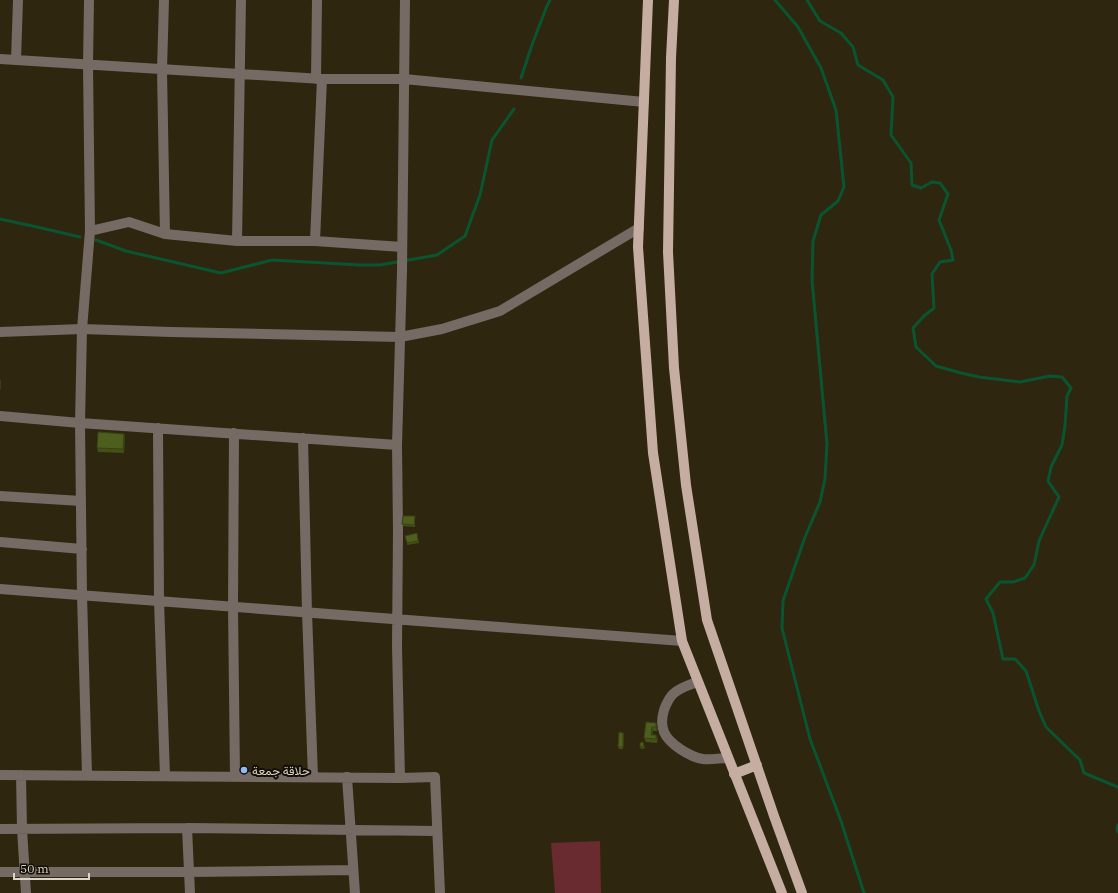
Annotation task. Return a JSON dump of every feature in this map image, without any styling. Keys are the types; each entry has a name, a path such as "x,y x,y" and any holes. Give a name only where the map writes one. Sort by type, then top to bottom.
{"main road":[{"path":"648,0 638,247 653,453 682,641 782,893"},
{"path":"674,0 671,65 668,252 674,368 686,485 707,620 802,893"},
{"path":"734,774 757,765"}],"street":[{"path":"16,60 18,0"},
{"path":"87,775 82,595 80,423 82,329 90,231 88,65 89,0"},
{"path":"164,0 162,70 164,234"},
{"path":"237,242 241,0"},
{"path":"315,242 319,79 317,0"},
{"path":"400,778 397,646 397,445 402,271 406,0"},
{"path":"0,59 319,79 404,79 644,102"},
{"path":"90,231 129,222 164,234 237,242 315,242 402,251"},
{"path":"0,332 82,329 400,337 442,329 500,311 639,228"},
{"path":"0,416 397,445"},
{"path":"158,428 159,601 165,776"},
{"path":"234,433 233,607 235,776"},
{"path":"303,438 313,777"},
{"path":"0,496 81,500"},
{"path":"0,542 82,549"},
{"path":"0,589 682,641"},
{"path":"697,682 678,690 672,695 662,716 662,726 664,731 669,740 695,757 704,759 728,758"},
{"path":"0,775 435,777 440,893"},
{"path":"21,775 22,829 26,893"},
{"path":"347,777 355,893"},
{"path":"0,829 187,828 437,831"},
{"path":"187,828 190,893"},
{"path":"0,872 353,870"}],"shaded area":[{"path":"600,841 601,893 555,893 551,843"}],"building":[{"path":"98,432 124,434 123,449 97,448"},
{"path":"403,516 415,516 414,525 402,524"},
{"path":"417,533 418,541 407,543 405,536"},
{"path":"646,722 656,723 656,727 652,727 651,735 656,735 656,739 644,738"},
{"path":"619,732 623,733 623,747 618,747"},
{"path":"643,742 644,746 640,747 640,743"}],"waterway":[{"path":"521,78 533,42 550,0"},
{"path":"775,0 798,27 821,68 836,110 844,187 838,201 821,215 813,241 812,280 827,444 825,479 820,502 805,537 783,601 782,628 810,739 841,821 864,893"},
{"path":"807,0 820,21 841,33 853,47 858,65 883,80 893,97 891,135 911,163 912,185 921,188 932,182 940,183 948,194 939,220 951,250 953,260 940,262 932,274 934,308 913,328 916,347 936,366 961,373 979,377 1020,382 1050,376 1062,377 1071,388 1067,396 1062,445 1051,467 1048,481 1059,497 1039,541 1034,565 1025,578 1013,582 1000,582 986,599 993,613 1003,659 1015,659 1026,671 1039,711 1046,727 1080,760 1084,773 1118,787"},
{"path":"96,240 126,251 221,273 272,260 380,265 437,255 465,236 480,195 492,140 514,109"},
{"path":"0,219 80,237"},
{"path":"1118,825 1118,832"}],"place":[{"name":"حلاقة جمعة","path":"244,770"}]}
